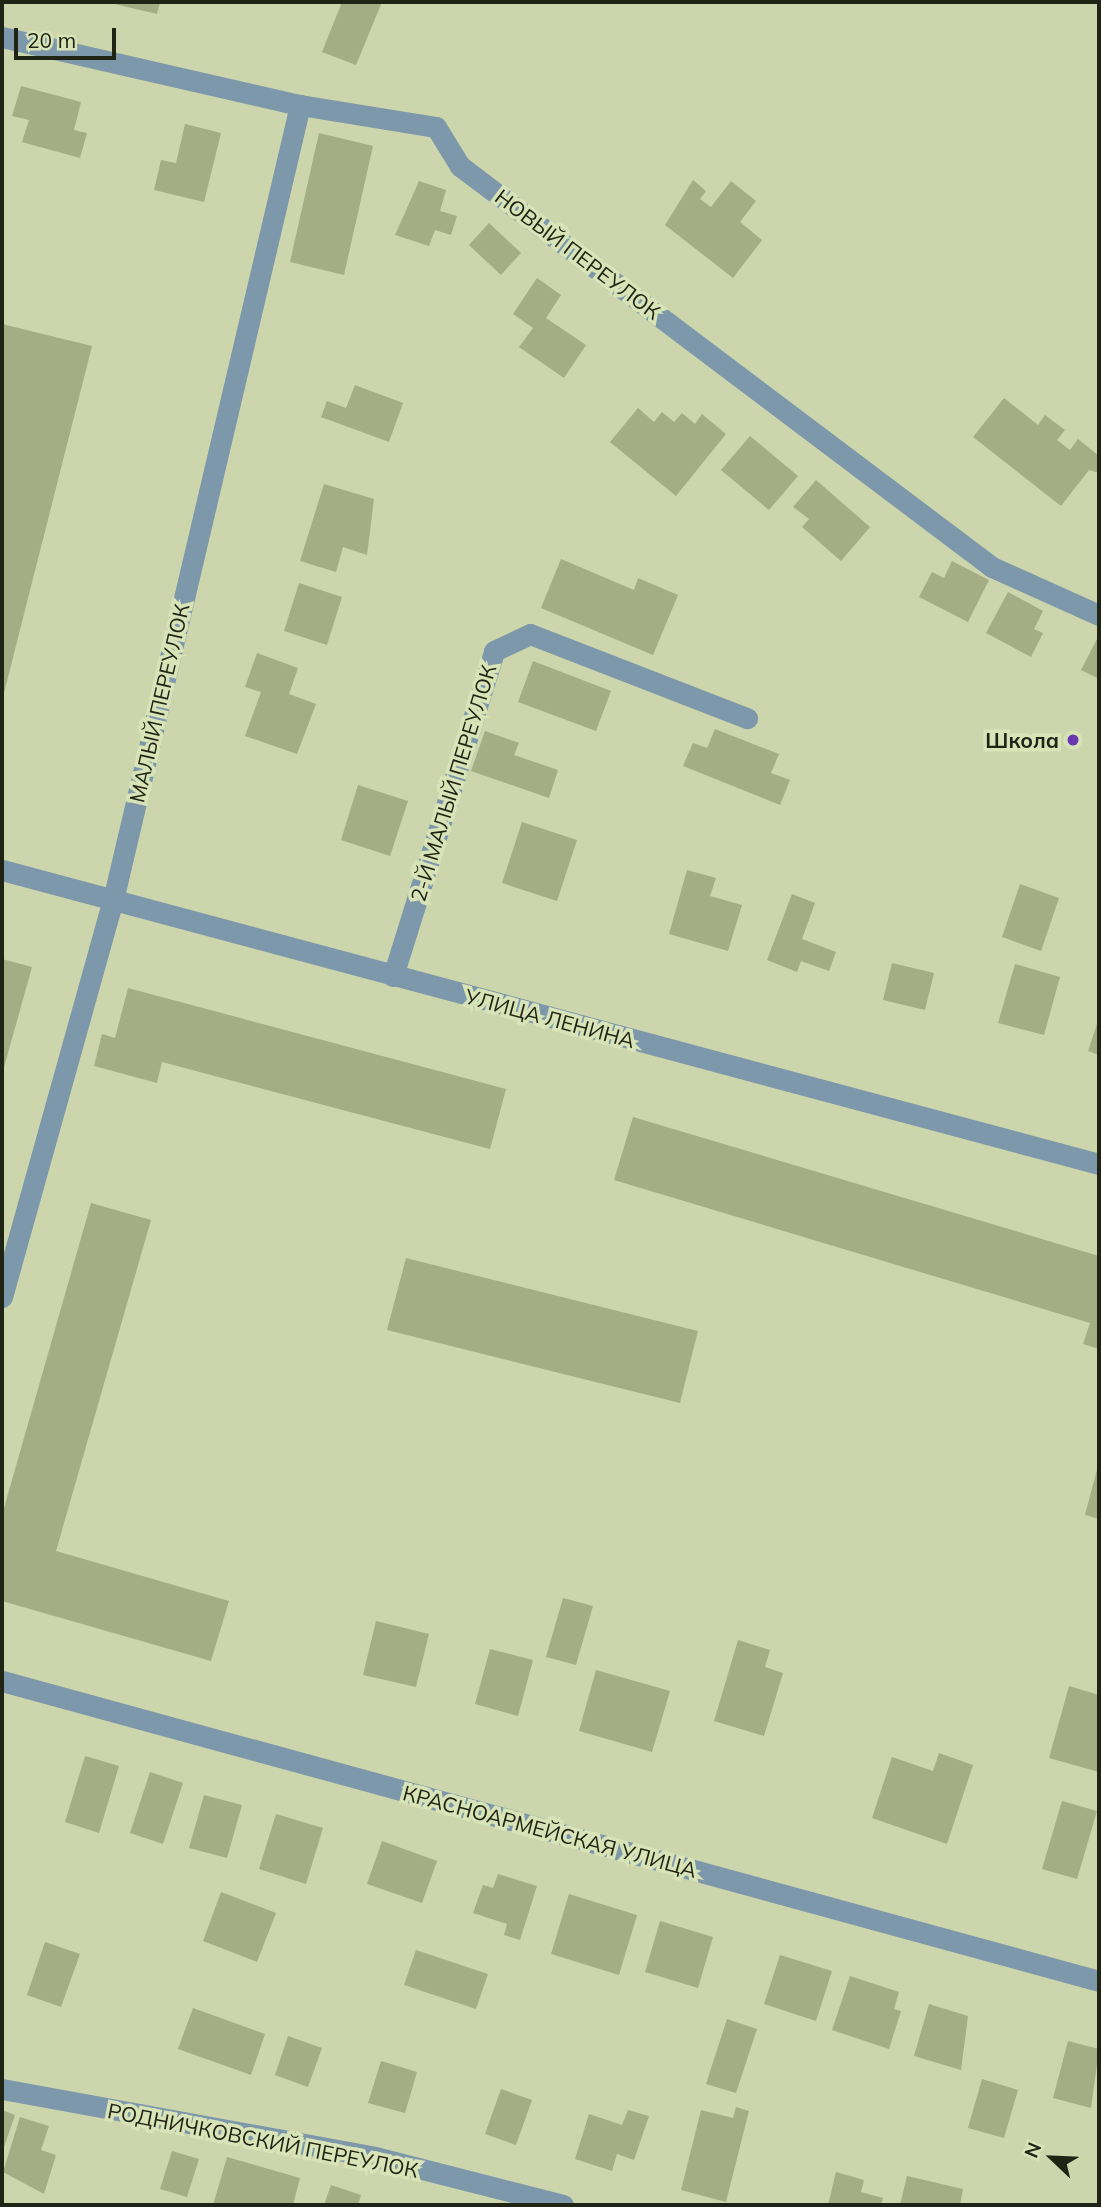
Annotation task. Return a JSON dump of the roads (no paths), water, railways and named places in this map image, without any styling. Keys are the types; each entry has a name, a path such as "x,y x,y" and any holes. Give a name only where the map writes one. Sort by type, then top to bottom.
{"street":[{"name":"НОВЫЙ ПЕРЕУЛОК","path":"2,37 300,105 436,127 460,166 992,567 1099,615"},
{"name":"МАЛЫЙ ПЕРЕУЛОК","path":"2,1297 113,900 300,105"},
{"name":"2-Й МАЛЫЙ ПЕРЕУЛОК","path":"393,976 494,651 530,634 747,718"},
{"name":"УЛИЦА ЛЕНИНА","path":"2,870 1099,1164"},
{"name":"КРАСНОАРМЕЙСКАЯ УЛИЦА","path":"2,1681 1099,1982"},
{"name":"РОДНИЧКОВСКИЙ ПЕРЕУЛОК","path":"2,2089 375,2157 563,2205"}],"place":[{"name":"Школа","path":"1073,740"}]}
